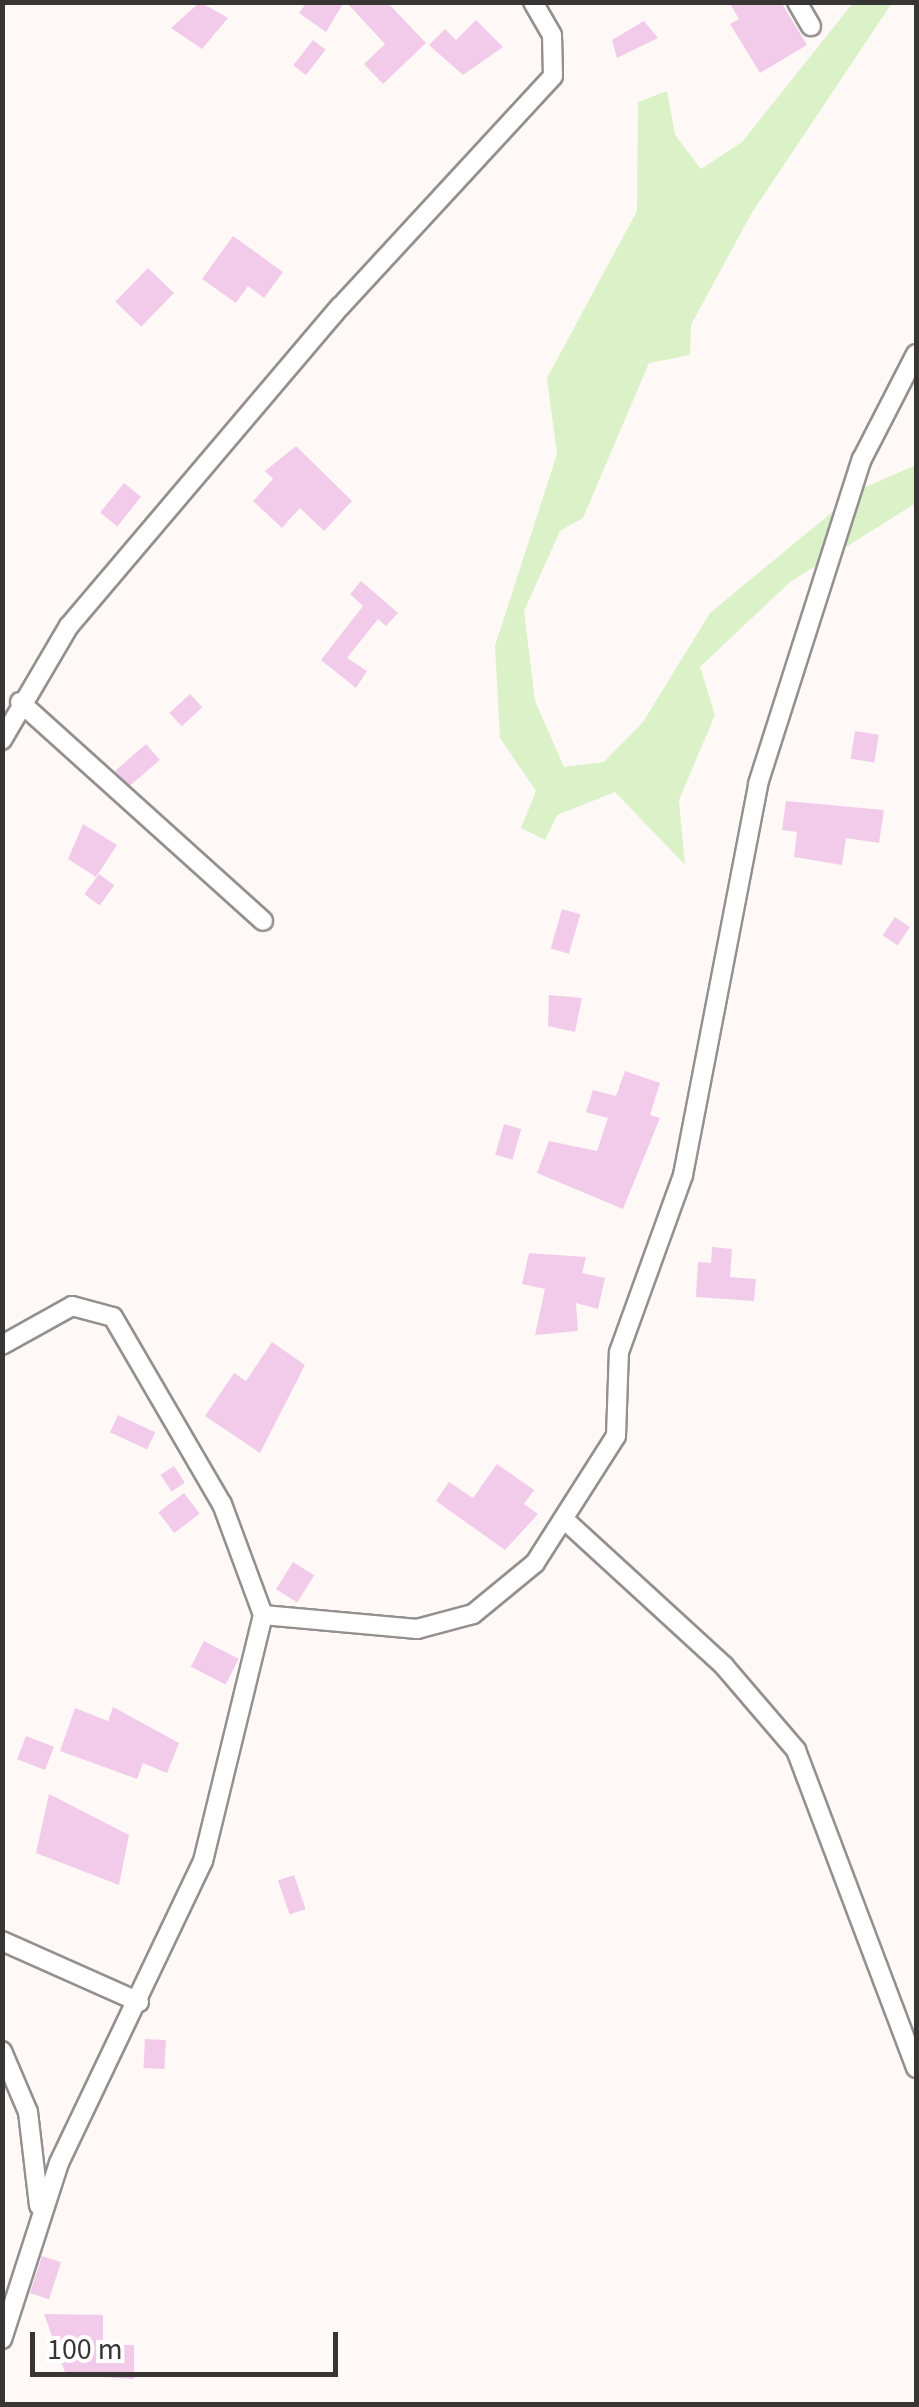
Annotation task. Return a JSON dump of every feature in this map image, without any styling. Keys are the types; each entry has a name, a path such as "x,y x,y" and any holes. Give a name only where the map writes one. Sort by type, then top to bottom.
{"street":[{"path":"2,740 20,702 69,626 340,307 544,88 559,60 533,2"},
{"path":"798,2 812,26"},
{"path":"263,1615 348,1628 447,1624 504,1596 567,1522 616,1436 620,1352 683,1176 758,784 862,459 916,354"},
{"path":"20,702 264,920"},
{"path":"2,1345 72,1306 113,1317 222,1504 263,1615 204,1861 39,2210 2,2339"},
{"path":"567,1522 724,1666 796,1750 916,2068"},
{"path":"2,1941 138,2002"},
{"path":"2,2051 28,2112 39,2210"}],"green space":[{"path":"853,3 892,3 751,214 691,325 690,355 649,363 583,518 560,531 524,611 535,701 564,767 604,762 643,722 710,613 859,490 916,465 916,503 790,582 700,667 715,715 679,800 685,865 615,792 557,815 545,840 521,828 536,791 500,738 495,646 557,454 547,378 637,211 638,102 667,91 675,135 701,169 742,142"}],"building":[{"path":"200,2 228,18 202,49 171,28"},
{"path":"307,2 344,2 326,32 299,13"},
{"path":"346,2 387,2 426,43 383,84 364,64 385,44"},
{"path":"729,2 781,2 807,45 760,73 730,24 739,19"},
{"path":"476,20 503,47 463,75 429,45 445,29 456,40"},
{"path":"644,21 658,38 617,58 612,40"},
{"path":"313,40 326,50 306,75 293,65"},
{"path":"233,236 283,272 264,298 248,286 236,303 202,279"},
{"path":"148,268 174,293 141,327 115,302"},
{"path":"296,446 352,501 324,531 300,508 282,528 253,501 273,479 265,471"},
{"path":"124,483 141,497 117,526 100,513"},
{"path":"361,581 398,613 386,626 378,619 347,658 367,671 356,688 321,660 363,606 350,594"},
{"path":"190,694 202,707 182,726 170,713"},
{"path":"855,731 879,735 874,762 851,759"},
{"path":"146,744 160,760 129,787 115,771"},
{"path":"786,801 884,810 879,843 846,838 842,865 794,857 797,832 782,830"},
{"path":"83,824 117,845 96,877 68,859"},
{"path":"99,874 114,885 100,905 84,894"},
{"path":"562,909 580,914 569,954 551,948"},
{"path":"895,917 910,927 898,945 883,935"},
{"path":"549,995 582,998 575,1032 548,1026"},
{"path":"625,1071 660,1083 650,1115 660,1118 623,1209 537,1173 549,1141 597,1151 608,1118 586,1112 593,1090 616,1096"},
{"path":"504,1124 521,1129 512,1160 495,1155"},
{"path":"712,1247 732,1249 730,1277 756,1279 754,1301 696,1297 698,1262 711,1263"},
{"path":"529,1253 586,1257 582,1273 605,1278 598,1309 576,1303 578,1331 535,1335 545,1289 522,1284"},
{"path":"272,1342 305,1365 260,1453 205,1416 234,1373 246,1381"},
{"path":"118,1415 155,1432 147,1450 110,1432"},
{"path":"497,1464 534,1490 524,1504 538,1514 505,1550 436,1501 449,1482 473,1498"},
{"path":"174,1466 185,1483 171,1491 161,1475"},
{"path":"184,1493 200,1514 174,1533 158,1512"},
{"path":"293,1562 314,1575 297,1602 276,1589"},
{"path":"204,1641 239,1659 226,1685 191,1667"},
{"path":"113,1707 179,1743 167,1773 143,1763 137,1779 60,1751 75,1708 108,1721"},
{"path":"26,1736 54,1747 45,1770 17,1759"},
{"path":"49,1794 129,1835 119,1885 36,1853"},
{"path":"294,1875 306,1909 290,1915 278,1881"},
{"path":"145,2039 166,2040 164,2069 143,2068"},
{"path":"42,2256 61,2262 49,2299 30,2293"},
{"path":"44,2314 103,2315 103,2345 134,2345 134,2379 66,2375"}]}
